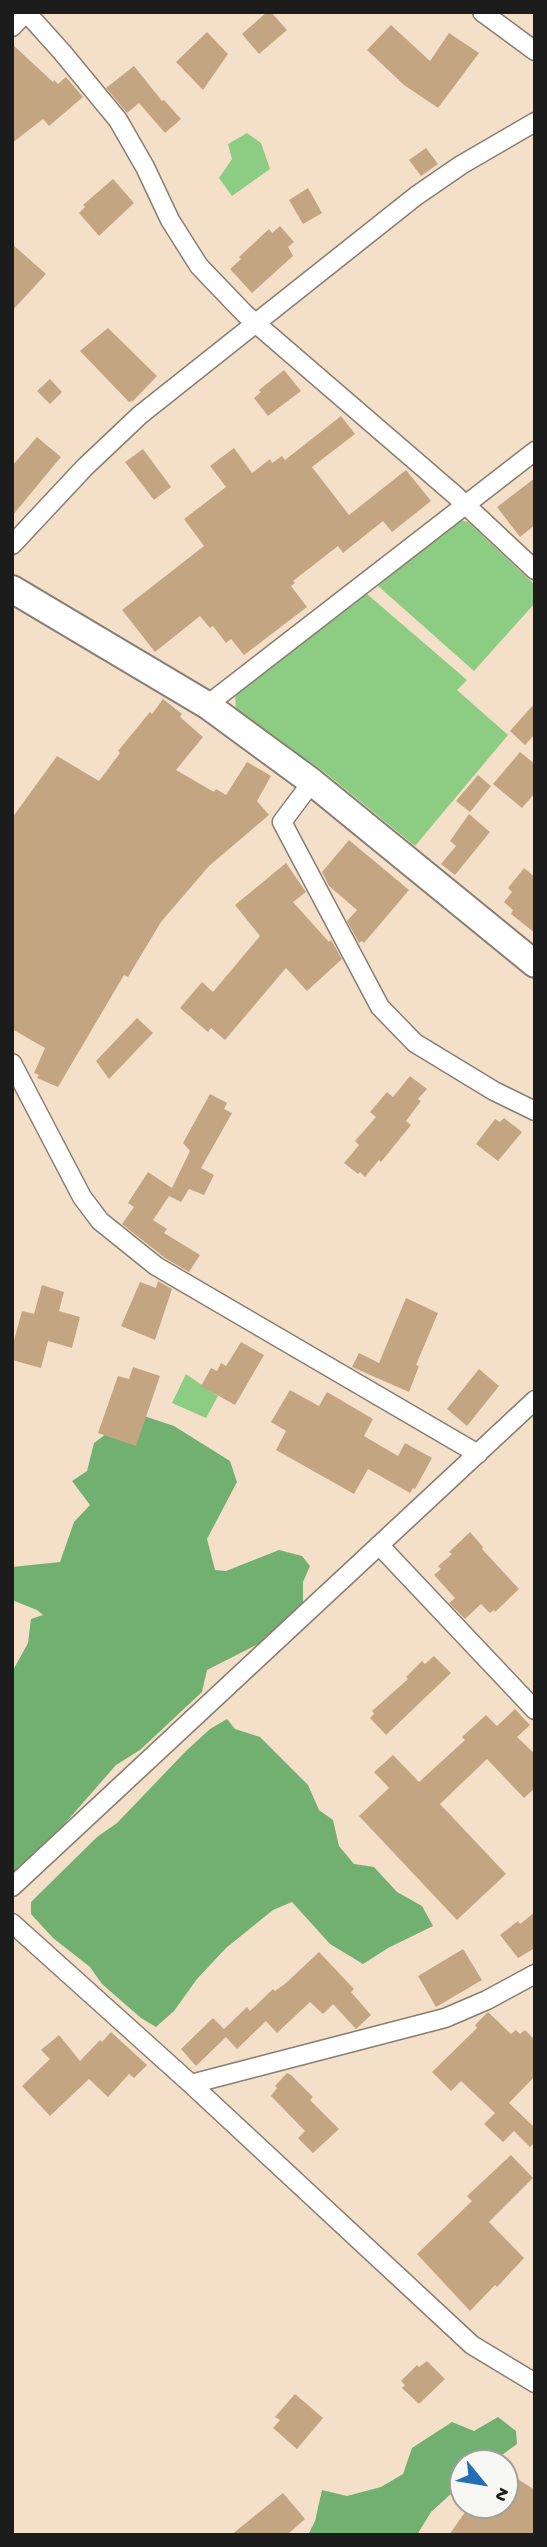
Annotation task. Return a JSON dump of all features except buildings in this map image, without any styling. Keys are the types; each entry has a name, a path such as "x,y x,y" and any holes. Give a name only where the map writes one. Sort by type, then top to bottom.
{"street":[{"path":"12,27 26,12 62,51 118,120 145,167 170,220 199,266 255,323 465,504 535,570"},
{"path":"482,12 535,51"},
{"path":"12,545 85,467 140,415 416,196 461,165 535,121"},
{"path":"207,705 535,451"},
{"path":"12,589 207,705 312,782 535,964"},
{"path":"312,782 282,822 380,1007 415,1043 494,1091 535,1111"},
{"path":"12,1063 82,1197 100,1221 156,1266 478,1454"},
{"path":"12,1887 535,1401"},
{"path":"379,1545 535,1710"},
{"path":"12,1923 191,2084 472,2345 535,2383"},
{"path":"191,2084 445,2018 487,2000 535,1974"}],"green space":[{"path":"247,133 261,143 270,169 232,196 219,178 232,159 228,144"},
{"path":"460,520 468,522 535,585 535,603 474,671 377,585"},
{"path":"367,594 467,680 457,690 508,735 415,846 323,771 236,712 235,694"},
{"path":"186,1374 218,1396 206,1418 172,1403"},
{"path":"144,1416 174,1426 230,1461 237,1482 207,1539 215,1570 226,1571 279,1550 302,1556 310,1566 303,1582 303,1603 270,1638 207,1670 202,1692 140,1750 116,1765 60,1829 12,1876 12,1672 28,1643 31,1619 43,1615 12,1600 12,1567 60,1562 74,1522 90,1505 72,1481 87,1471 94,1443 114,1428"},
{"path":"227,1719 235,1729 260,1737 308,1785 319,1810 333,1820 339,1846 354,1864 374,1867 397,1892 422,1906 433,1926 388,1948 363,1964 330,1944 292,1902 273,1910 226,1948 197,1979 174,2011 156,2027 141,2018 102,1984 90,1967 53,1938 31,1914 31,1902 97,1837 117,1823 186,1751 210,1729"},
{"path":"498,2417 516,2431 517,2444 510,2449 449,2449 449,2496 431,2512 417,2535 308,2535 315,2521 322,2490 347,2496 381,2487 403,2474 412,2448 452,2422 474,2431"}]}
